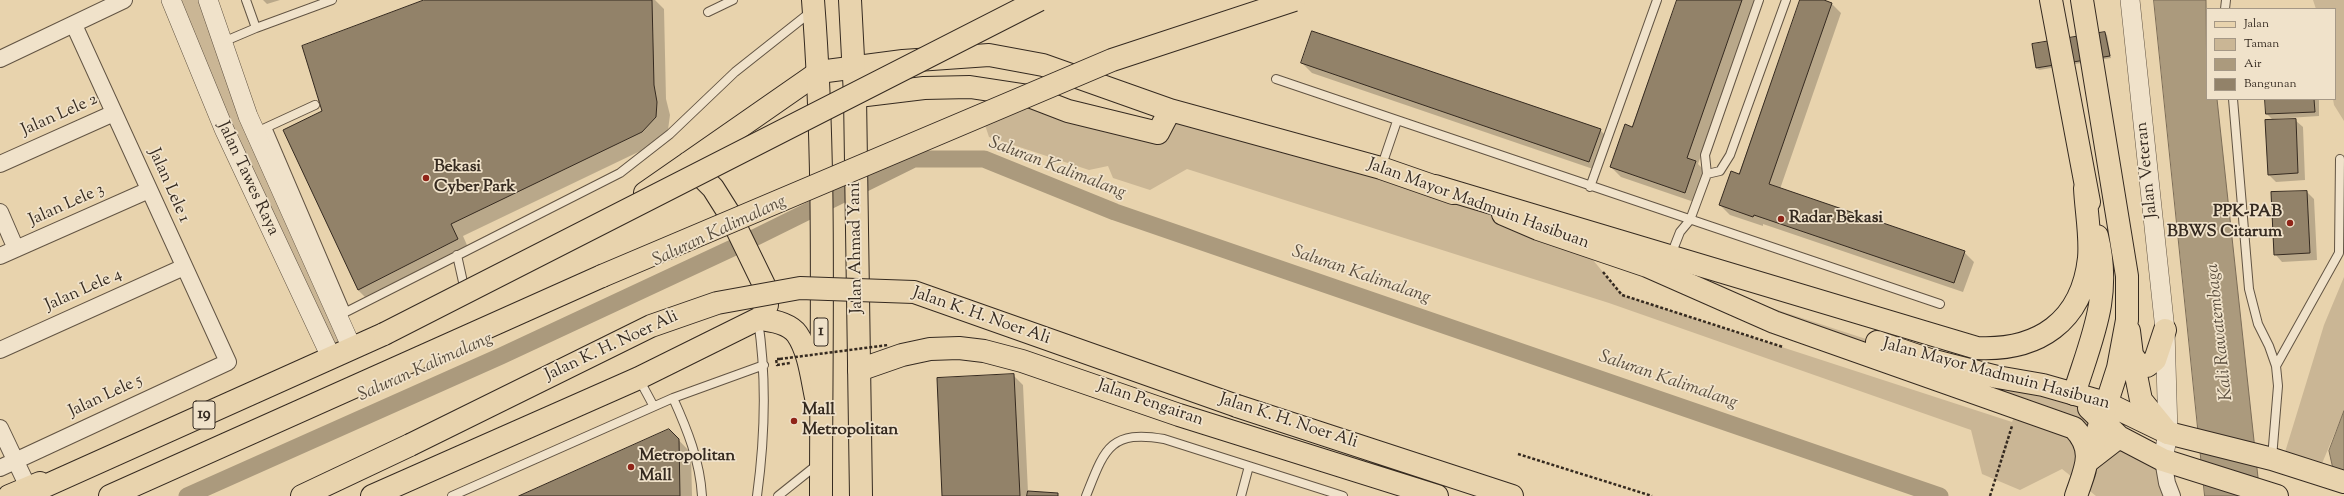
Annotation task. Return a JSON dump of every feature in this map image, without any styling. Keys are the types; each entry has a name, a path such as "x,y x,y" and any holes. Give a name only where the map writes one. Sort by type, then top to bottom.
{"main road":[{"name":"Jalan Ahmad Yani","path":"850,0 855,67 861,496"},
{"name":"19","path":"17,494 384,334 1039,0"},
{"path":"1029,96 1112,60 1294,0"},
{"path":"2051,0 2085,188 2103,259 2104,281 2100,312 2074,394 2104,411 2119,437"},
{"path":"2082,0 2127,276 2127,320 2132,355 2141,400 2168,433"},
{"name":"Jalan Ahmad Yani","path":"813,5 819,72 821,159 821,496"},
{"name":"Jalan Mayor Madmuin Hasibuan","path":"819,72 903,61 989,55 1043,65 1170,110 1381,168 1930,360 2074,394"},
{"path":"17,494 351,346 465,292 608,220 819,72"},
{"path":"820,106 855,96 924,88 970,87 1029,96 1068,111 1158,133 1170,110"},
{"name":"19","path":"110,496 602,276 1029,96"},
{"path":"372,496 766,320 768,305 766,289 762,277 730,215 713,188 688,163"},
{"path":"1660,265 1977,348 2000,349 2025,344 2047,334 2063,320 2076,301 2085,277 2089,257 2085,188"},
{"name":"Jalan Mayor Madmuin Hasibuan","path":"1660,265 1774,322 2074,428 2082,437 2087,447 2087,464"},
{"name":"Jalan K. H. Noer Ali","path":"302,496 410,445 651,326 717,303 800,288 914,292 1237,406 1512,496"},
{"name":"Jalan Ahmad Yani","path":"766,320 797,333 808,361 822,424"},
{"path":"2076,496 2118,368 2127,320"},
{"path":"2132,355 2139,365 2147,366 2156,360 2165,330"},
{"name":"Jalan Pengairan","path":"859,370 902,355 930,349 959,348 984,351 1022,361 1179,414 1437,496"},
{"name":"Jalan Mayor Madmuin Hasibuan","path":"2104,411 2195,441 2272,459 2337,480"},
{"name":"Jalan Mayor Madmuin Hasibuan","path":"2087,464 2119,437 2173,463 2277,496"}],"street":[{"path":"0,58 74,25 124,0"},
{"name":"Jalan Tawes Raya","path":"171,0 224,129 330,355"},
{"name":"Jalan Tawes Raya","path":"208,0 223,42 257,125 351,346"},
{"name":"Jalan Veteran","path":"2130,0 2165,330 2168,433 2173,463"},
{"name":"Jalan Lele 1","path":"74,25 228,362"},
{"name":"Jalan Lele 2","path":"0,164 114,113"},
{"path":"224,129 257,125"},
{"name":"Jalan Lele 3","path":"0,256 149,190"},
{"path":"0,212 16,249"},
{"name":"Jalan Lele 4","path":"0,350 184,267"},
{"name":"Jalan Lele 5","path":"0,468 228,362"},
{"path":"0,428 15,461 17,494"},
{"path":"2172,496 2167,484 2173,463"}],"lane":[{"path":"246,0 256,28"},
{"path":"223,42 332,0"},
{"path":"708,12 733,0"},
{"path":"1590,187 1657,0"},
{"path":"1660,265 1680,232 1690,220 1707,174 1705,155 1759,0"},
{"path":"1707,174 1720,171 1730,155 1786,0"},
{"path":"315,104 257,125 346,312 620,173 677,126 735,72 813,5"},
{"path":"1276,79 1590,187 1940,304"},
{"path":"2233,100 2249,289 2258,324 2269,346 2276,366 2278,386 2272,459"},
{"path":"1381,168 1397,121"},
{"path":"2276,366 2339,253 2340,158"},
{"path":"456,255 465,292"},
{"path":"757,496 763,453 766,320"},
{"path":"452,496 652,405 764,365"},
{"path":"639,378 652,405"},
{"path":"673,398 692,439 701,483 702,496"},
{"path":"1086,496 1103,454 1120,440 1141,435 1164,439 1343,496"},
{"path":"778,496 821,462"},
{"path":"1241,496 1249,466"}],"path":[{"path":"776,359 888,345"},
{"path":"1518,454 1652,496"},
{"path":"1990,496 1998,470"}],"green space":[{"path":"171,0 208,0 351,346 330,355"},
{"path":"2313,0 2344,0 2344,121 2334,105 2333,100 2336,100 2336,8 2316,8"},
{"path":"1029,96 1158,133 1170,110 1578,242 1622,295 2012,422 2018,407 1753,302 1930,360 2074,394 2119,437 2163,460 2172,496 2096,496 2062,469 2020,490 1982,474 1971,430 1609,303 1187,169 1150,190 1113,178 1108,166 1089,170 989,137 982,116"},
{"path":"2344,277 2344,411 2318,473 2282,462 2324,325"}],"water":[{"name":"Kali Rawatembaga","path":"2154,0 2206,0 2206,100 2217,100 2260,496 2205,496"},
{"path":"2344,411 2344,474 2333,469 2329,451"}],"building":[{"name":"Bekasi Cyber Park","path":"424,0 652,0 654,85 657,102 656,117 642,132 451,224 458,239 358,290 283,130 322,111 302,46"},
{"path":"1677,0 1742,0 1687,158 1696,161 1685,193 1610,167 1625,124 1632,127"},
{"path":"1800,0 1824,0 1832,3 1769,184 1965,251 1954,283 1754,215 1753,217 1719,205 1731,171 1739,174"},
{"path":"1312,31 1601,129 1589,162 1301,63"},
{"path":"2105,32 2110,56 2036,68 2032,44"},
{"path":"2265,100 2314,100 2315,112 2266,114"},
{"path":"2296,119 2298,173 2268,175 2265,120"},
{"name":"PPK-PAB BBWS Citarum","path":"2307,191 2310,253 2274,255 2271,192"},
{"path":"1014,374 1020,496 942,496 937,378"},
{"name":"Metropolitan Mall","path":"669,429 679,439 680,496 519,496"},
{"path":"1028,491 1058,493 1058,496 1027,496"}],"waterway":[{"name":"Saluran Kalimalang","path":"187,496 501,356 756,237 914,159 984,159 1115,212 1940,496"}],"place":[{"name":"Bekasi Cyber Park","path":"426,178"},
{"name":"Radar Bekasi","path":"1781,219"},
{"name":"PPK-PAB BBWS Citarum","path":"2290,223"},
{"name":"Mall Metropolitan","path":"794,421"},
{"name":"Metropolitan Mall","path":"631,467"}]}
